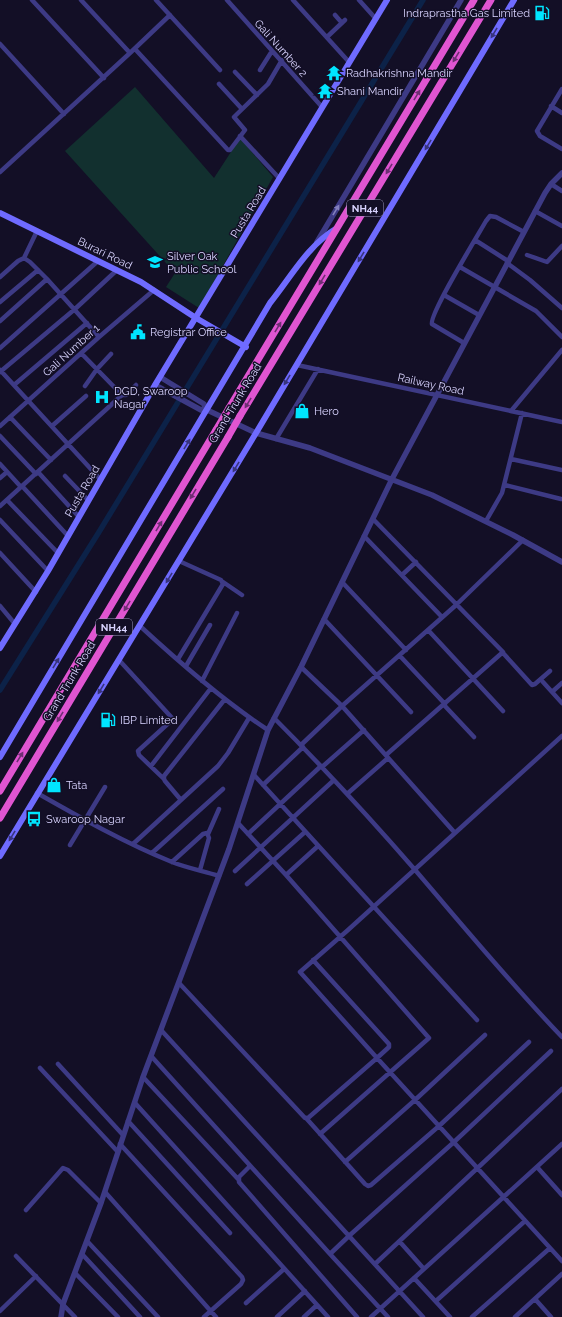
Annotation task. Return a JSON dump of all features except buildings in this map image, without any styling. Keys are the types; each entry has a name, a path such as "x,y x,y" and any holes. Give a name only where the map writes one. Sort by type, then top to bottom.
{"highway":[{"name":"Grand Trunk Road","path":"0,791 474,0"},
{"name":"Grand Trunk Road","path":"0,818 491,0"}],"main road":[{"name":"Pusta Road","path":"0,648 36,592 155,385 387,0"},
{"path":"0,856 256,433 514,0"},
{"name":"Burari Road","path":"0,213 117,270 154,290 196,318 246,347"},
{"path":"0,757 206,410 246,347 270,303 316,244 337,228"}],"street":[{"path":"32,0 104,78"},
{"path":"81,0 130,53"},
{"path":"156,0 220,70"},
{"name":"Gali Number 2","path":"227,0 272,51 282,60 322,107"},
{"path":"293,0 350,62"},
{"path":"359,0 376,18"},
{"path":"316,244 460,0"},
{"path":"0,172 104,78 170,15"},
{"path":"327,37 344,21 335,15"},
{"path":"0,44 64,114"},
{"path":"135,49 228,150 232,149 245,130 234,117 268,84 282,60"},
{"path":"260,70 272,51"},
{"path":"235,72 257,95"},
{"path":"219,84 242,109"},
{"path":"562,89 537,131 540,136 562,149"},
{"path":"551,106 562,114"},
{"path":"240,136 280,178"},
{"path":"61,1317 63,1304 105,1192 143,1077 238,823 268,730 301,667 392,479 550,184 562,173"},
{"path":"550,184 562,191"},
{"path":"535,211 562,226"},
{"path":"464,344 431,322 444,295 490,216 496,217 524,232"},
{"path":"0,277 18,261 24,258 37,231"},
{"path":"475,240 508,262 562,308"},
{"path":"528,255 547,262 562,246"},
{"path":"24,258 47,279 99,337"},
{"path":"0,348 98,261"},
{"path":"460,267 536,311 562,337"},
{"path":"0,302 38,270"},
{"path":"100,479 0,371 75,309 117,270"},
{"path":"0,321 47,279"},
{"name":"Gali Number 1","path":"0,426 154,290"},
{"path":"444,295 479,315"},
{"path":"14,385 87,323"},
{"path":"511,411 562,350"},
{"path":"81,353 122,395"},
{"path":"84,386 111,354"},
{"name":"Railway Road","path":"297,364 562,422"},
{"path":"276,439 318,369"},
{"path":"160,377 204,404 206,410"},
{"path":"0,506 69,445 122,395 126,395 136,385"},
{"path":"155,385 201,410 206,410 256,433 310,448 432,495 523,540 562,562"},
{"path":"52,426 86,396"},
{"path":"486,521 496,505 505,485 522,413"},
{"path":"10,416 52,460"},
{"path":"0,436 79,517"},
{"path":"511,459 562,470"},
{"path":"0,464 68,536"},
{"path":"0,478 7,472"},
{"path":"66,476 88,500"},
{"path":"505,485 561,499"},
{"path":"7,500 58,554"},
{"path":"372,519 457,604 532,685 550,671"},
{"path":"0,520 48,571"},
{"path":"364,536 442,617"},
{"path":"263,784 342,706 457,604 523,540"},
{"path":"0,554 36,592"},
{"path":"179,561 223,582 242,595"},
{"path":"402,575 416,562"},
{"path":"178,659 223,585 223,582"},
{"path":"342,582 406,650"},
{"path":"0,607 15,624"},
{"path":"202,680 237,613"},
{"path":"324,619 411,712"},
{"path":"186,666 210,625"},
{"path":"140,626 211,688 249,718 268,730"},
{"path":"428,630 503,711"},
{"path":"347,794 387,756 503,653"},
{"path":"400,656 474,737"},
{"path":"119,660 172,719 138,751 139,755 164,779 181,800"},
{"path":"301,667 342,706 455,833"},
{"path":"543,682 562,703"},
{"path":"552,692 562,683"},
{"path":"150,766 211,688"},
{"path":"164,779 165,773 225,699"},
{"path":"133,844 218,766 228,753 249,718"},
{"path":"274,718 347,794 532,1007 562,1037"},
{"path":"248,834 364,730"},
{"path":"562,736 300,972 562,1261"},
{"path":"254,775 477,1020"},
{"path":"234,871 334,780"},
{"path":"70,844 105,787"},
{"path":"152,853 223,789"},
{"path":"38,793 84,820 152,853 172,862 219,876"},
{"path":"200,870 209,838 208,834 219,809"},
{"path":"238,823 341,936 429,1038 320,1134"},
{"path":"247,884 306,832"},
{"path":"172,862 203,834 208,834"},
{"path":"286,875 318,846"},
{"path":"306,1118 389,1047 389,1044 314,960"},
{"path":"179,983 298,1112 306,1118 366,1185 371,1185 439,1126 529,1042"},
{"path":"161,1030 350,1235 423,1317"},
{"path":"345,1162 485,1035"},
{"path":"330,1254 454,1142 551,1051"},
{"path":"152,1056 388,1317"},
{"path":"58,1064 123,1135"},
{"path":"40,1068 118,1152"},
{"path":"143,1077 238,1179 357,1317"},
{"path":"375,1264 562,1089"},
{"path":"135,1103 328,1317"},
{"path":"128,1121 230,1233"},
{"path":"120,1144 242,1277 243,1280 241,1284 204,1317"},
{"path":"371,1317 562,1144"},
{"path":"238,1179 250,1166"},
{"path":"537,1167 562,1195"},
{"path":"26,1210 63,1168 68,1170 101,1203"},
{"path":"105,1192 216,1317"},
{"path":"436,1302 525,1221"},
{"path":"87,1241 158,1317"},
{"path":"400,1242 424,1269"},
{"path":"472,1317 550,1248"},
{"path":"82,1254 137,1316"},
{"path":"16,1256 75,1317"},
{"path":"246,1303 284,1269"},
{"path":"75,1273 118,1317"},
{"path":"515,1317 562,1274"},
{"path":"0,1311 36,1276"},
{"path":"414,1278 450,1317"},
{"path":"277,1317 305,1292"},
{"path":"535,1299 551,1317"},
{"path":"304,1317 317,1305"}],"green space":[{"path":"135,87 214,178 240,138 273,177 199,308 166,287 175,273 65,151"}],"waterway":[{"path":"0,690 99,532 423,0"}],"place":[{"name":"Indraprastha Gas Limited","path":"542,13"},
{"name":"Radhakrishna Mandir","path":"334,73"},
{"name":"Shani Mandir","path":"325,91"},
{"name":"Silver Oak Public School","path":"155,262"},
{"name":"Registrar Office","path":"138,332"},
{"name":"DGD, Swaroop Nagar","path":"102,397"},
{"name":"Hero","path":"302,411"},
{"name":"IBP Limited","path":"108,720"},
{"name":"Tata","path":"54,785"},
{"name":"Swaroop Nagar","path":"34,819"}]}
